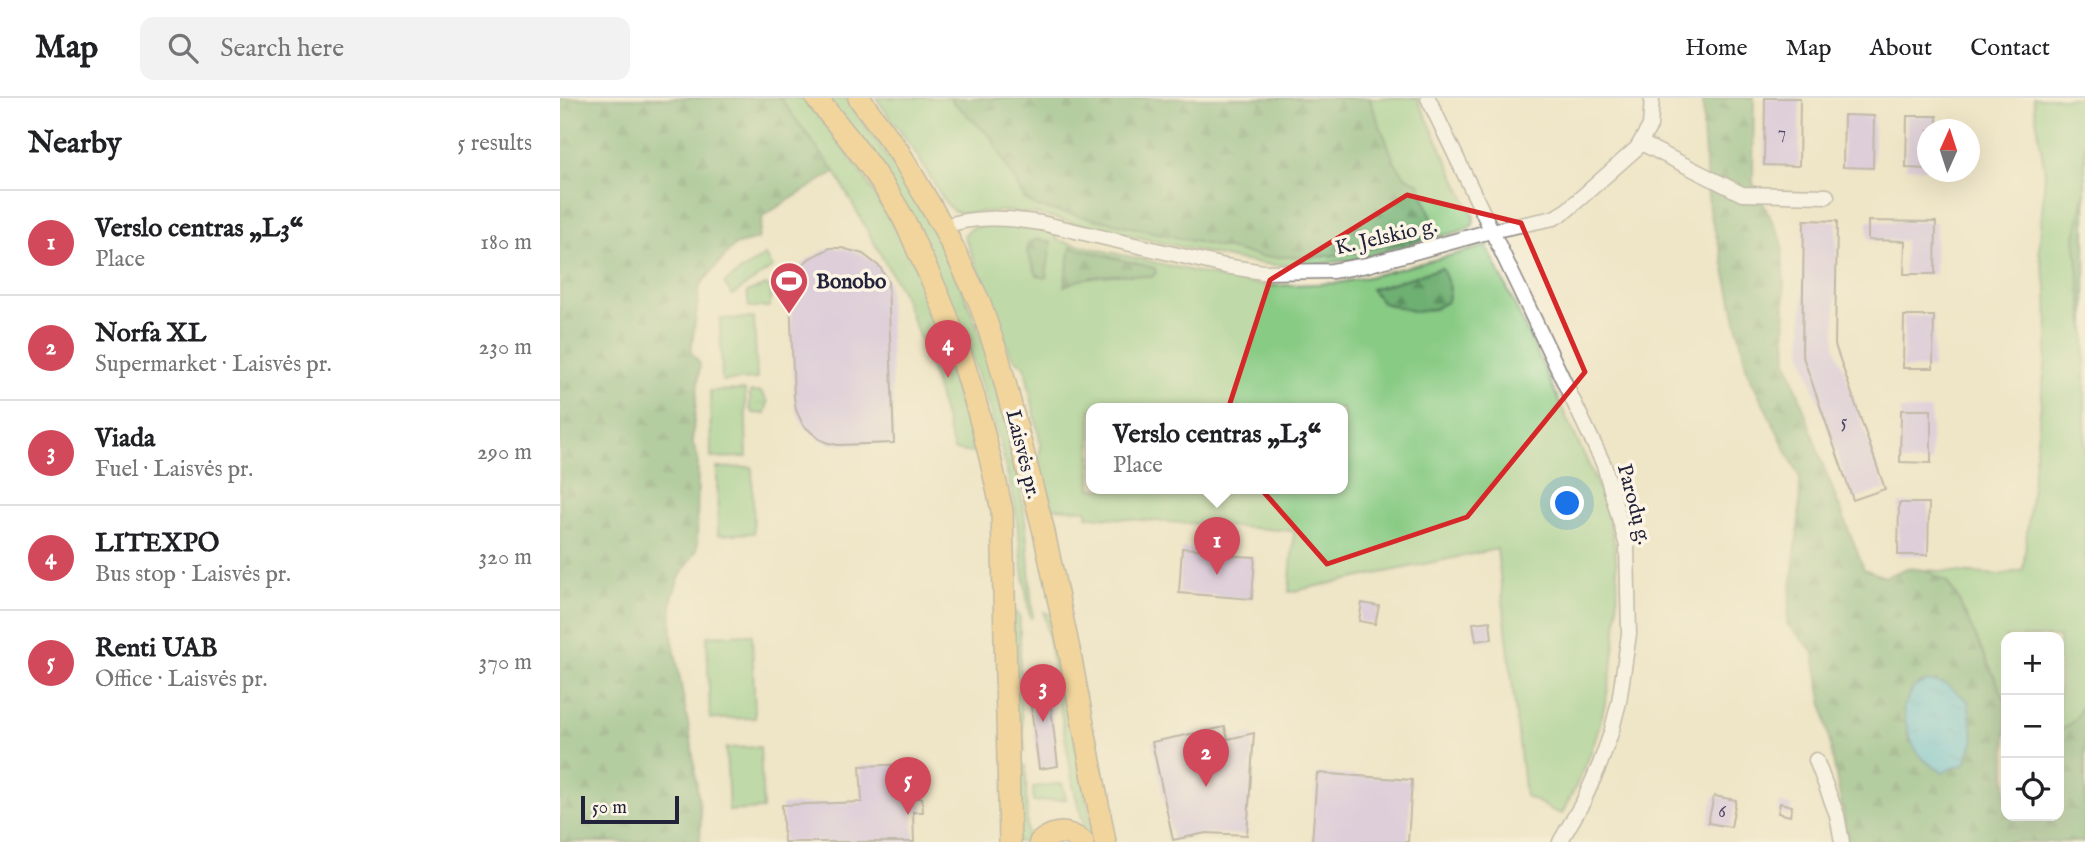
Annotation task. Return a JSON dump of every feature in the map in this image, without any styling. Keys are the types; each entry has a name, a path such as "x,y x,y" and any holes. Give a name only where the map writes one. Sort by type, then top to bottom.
{"main road":[{"name":"Laisvės pr.","path":"816,98 851,140 899,210 951,323 985,436 1002,511 1010,842"},
{"name":"Laisvės pr.","path":"859,98 899,152 943,227 979,301 998,356 1043,528 1105,842"},
{"path":"1040,842 1058,832 1068,833 1083,842"}],"street":[{"name":"Parodų g.","path":"1428,98 1604,465 1627,546 1629,634 1619,702 1600,764 1583,802 1560,842"},
{"name":"K. Jelskio g.","path":"943,227 958,221 1017,220 1264,272 1332,271 1367,265 1492,231 1554,218 1567,210 1637,148 1650,126 1652,98"},
{"path":"1641,143 1742,194 1827,196"},
{"path":"1816,760 1837,815 1842,842"}],"highlighted area":[{"path":"1407,195 1521,223 1585,372 1467,517 1327,564 1218,440 1270,280"}],"green space":[{"path":"560,98 780,98 835,172 763,216 758,239 735,245 700,285 691,352 700,364 692,441 698,458 697,550 679,578 672,599 672,635 691,740 701,819 700,842 560,842"},
{"path":"780,98 803,98 829,128 864,177 909,252 939,319 941,345 958,402 969,421 973,453 954,450 928,359 901,291 835,172"},
{"path":"828,98 846,98 903,180 941,244 975,320 1001,399 1019,479 1026,532 1033,616 1031,618 1015,505 1000,443 970,352"},
{"path":"876,98 949,98 991,137 1025,199 1037,207 1263,257 1319,257 1357,252 1406,177 1395,163 1369,98 1417,98 1474,217 1473,225 1465,230 1354,259 1306,266 1238,260 1036,214 1004,211 960,213 952,210 945,202 915,152"},
{"path":"949,98 1369,98 1395,163 1406,177 1419,183 1438,235 1319,257 1263,257 1037,207 1025,199 991,137"},
{"path":"1703,98 1754,98 1753,183 1782,241 1787,360 1822,462 1864,569 1885,577 1907,568 1925,570 1947,582 1957,597 2001,691 2001,821 2064,821 2064,728 2076,717 2085,696 2085,842 1848,842 1813,651 1787,624 1799,519 1800,478 1747,371 1709,210","holes":["1914,687 1910,743 1903,707"]},
{"path":"2033,98 2085,98 2085,193 2075,237 2085,333 2085,696 2076,717 2064,728 2064,632 2001,632 2001,691 1957,597 1947,582 1925,570 2000,575 2023,570 2048,338 2047,290 2039,251 2045,173"},
{"path":"2085,193 2085,333 2075,237"},
{"path":"992,224 1028,227 1057,233 1056,240 1232,280 1270,286 1338,283 1487,246 1595,479 1614,542 1618,595 1609,683 1596,738 1562,814 1525,796 1497,549 1289,592 1294,531 1087,516 1087,510 1053,508 1038,464 1041,446 1025,367 1011,355 964,236 980,226","holes":["1071,247 1152,277 1108,275 1065,285"]},
{"path":"1038,239 1051,242 1046,278 1037,275 1027,252 1028,243"},
{"path":"1071,247 1155,268 1156,273 1152,277 1096,276 1064,286"},
{"path":"765,255 773,267 732,295 724,283"},
{"path":"1442,268 1450,288 1448,301 1434,309 1416,312 1383,303 1371,289"},
{"path":"766,285 771,289 770,307 749,307 747,292"},
{"path":"754,318 757,379 722,381 720,319"},
{"path":"745,390 747,457 711,458 710,391"},
{"path":"750,392 761,392 768,402 765,414 753,413 750,409"},
{"path":"752,467 754,533 718,535 717,468"},
{"path":"1015,612 1020,617 1020,702 1025,752 1021,753 1021,765 1026,766 1027,842 1017,842 1012,613"},
{"path":"1044,612 1050,614 1095,842 1089,842 1074,790"},
{"path":"752,634 755,718 710,719 707,636"},
{"path":"760,747 763,809 729,811 726,748"},
{"path":"1062,783 1066,799 1033,802 1033,787"}],"water":[{"path":"1926,681 1946,684 1968,701 1974,739 1965,764 1942,772 1924,759 1913,745 1903,707 1914,687"}],"building":[{"path":"1765,98 1800,98 1799,166 1764,165"},
{"path":"1844,115 1874,116 1873,168 1843,167"},
{"path":"1907,116 1937,116 1937,119 1917,119 1917,168 1906,168"},
{"path":"1804,220 1837,221 1835,345 1885,489 1853,500 1802,354"},
{"path":"1868,221 1936,222 1935,274 1904,274 1905,241 1868,240"},
{"path":"830,248 842,248 863,254 880,267 888,282 894,443 828,443 803,425 796,410 790,296 802,265"},
{"path":"1904,316 1934,316 1933,368 1903,368"},
{"path":"1901,410 1931,410 1931,463 1900,462"},
{"path":"1899,503 1929,503 1928,555 1898,555"},
{"path":"1182,548 1207,550 1207,554 1255,557 1252,599 1179,593"},
{"path":"1362,603 1379,606 1375,624 1359,621"},
{"path":"1490,621 1492,639 1476,641 1473,623"},
{"path":"1035,666 1042,668 1047,674 1058,766 1039,769 1027,676"},
{"path":"1225,727 1228,739 1254,733 1247,835 1206,833 1173,840 1152,742"},
{"path":"911,764 913,798 922,798 923,812 913,812 914,842 784,842 782,805 862,802 860,766"},
{"path":"1317,773 1412,780 1408,842 1312,842"},
{"path":"1714,796 1736,800 1731,827 1708,823"},
{"path":"1780,803 1792,806 1790,816 1778,813"}],"place":[{"name":"Bonobo","path":"789,315"},
{"name":"LITEXPO","path":"948,378"},
{"name":"Verslo centras „L3“","path":"1217,575"},
{"name":"Viada","path":"1043,722"},
{"name":"Norfa XL","path":"1206,787"},
{"name":"Renti UAB","path":"908,815"}]}
